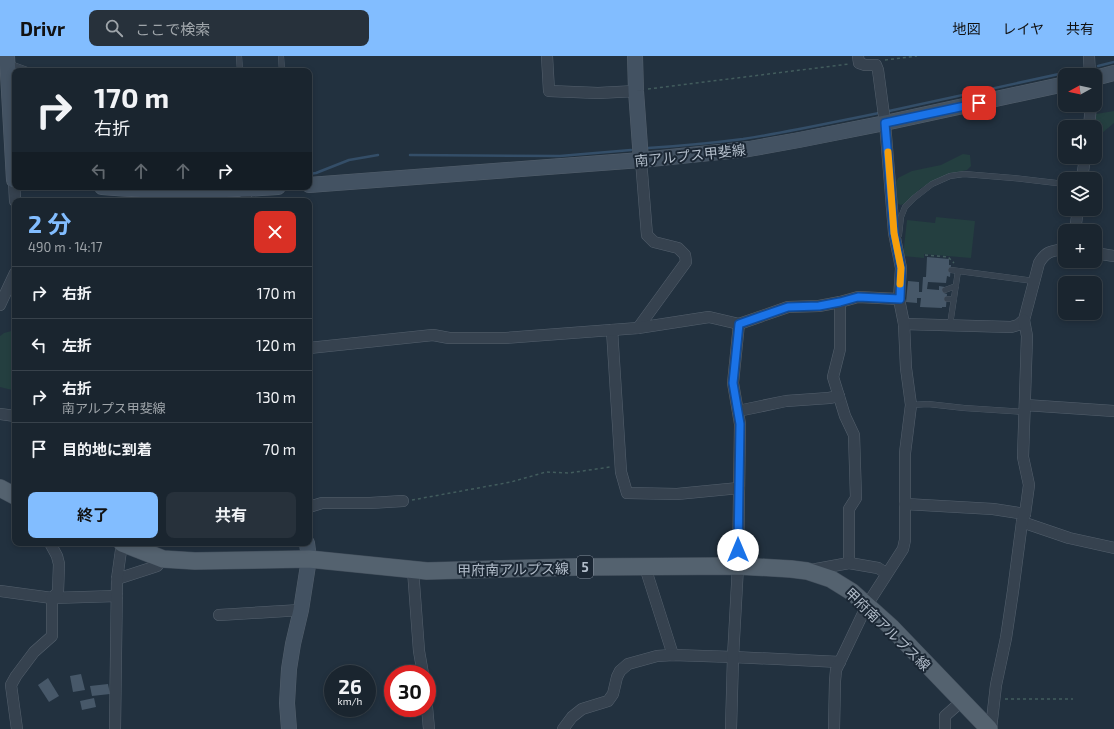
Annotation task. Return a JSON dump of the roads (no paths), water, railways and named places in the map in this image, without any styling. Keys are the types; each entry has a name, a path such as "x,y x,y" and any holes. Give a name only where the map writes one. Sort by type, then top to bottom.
{"main road":[{"path":"635,56 641,160"},
{"path":"5,60 10,179"},
{"path":"1102,76 1114,73"},
{"name":"南アルプス甲斐線","path":"312,185 641,160 749,149 885,123 1058,86"},
{"path":"170,190 246,192 259,190"},
{"path":"0,488 12,494"},
{"name":"甲府南アルプス線","path":"129,546 164,560 196,561 308,551 413,570 427,571 738,566 807,571 831,579 852,592 867,605 990,729"},
{"path":"289,729 287,703 290,669 293,644 301,610 308,551"}],"street":[{"path":"547,56 549,91 598,93 636,91"},
{"path":"1089,56 1090,68"},
{"path":"834,729 834,681 836,670 867,605 886,573 903,549 905,540 905,453 911,404 906,368 904,324 900,299 901,268 894,233 885,123 878,70 876,65 865,65 859,59"},
{"path":"638,328 686,262 685,255 678,248 654,242 647,235 641,160"},
{"path":"990,729 996,685 1006,638 1029,485 1023,457 1027,336 1024,320 1039,263 1044,255 1051,251 1058,250"},
{"path":"1102,254 1114,256"},
{"path":"0,305 12,279"},
{"path":"312,348 433,335 449,338 506,338 638,328 710,317 739,324 788,307 819,306 858,297 900,299"},
{"path":"840,302 840,349 833,377 845,416 854,435 856,498 849,509 849,563"},
{"path":"904,324 1010,327 1018,325 1024,320"},
{"path":"731,729 738,566 740,424 733,383 739,324"},
{"path":"612,330 620,466 627,493 677,494 739,488"},
{"path":"738,412 786,401 839,396"},
{"path":"1025,409 1114,411"},
{"path":"0,414 12,416"},
{"path":"312,506 322,502 370,503 403,501"},
{"path":"905,504 993,509 1024,518 1069,538 1114,548"},
{"path":"17,729 11,685 34,652 52,636 52,598 58,592 59,564 52,546"},
{"path":"115,729 117,579 122,546"},
{"path":"117,579 157,566 164,560"},
{"path":"807,571 849,563 878,568 886,573"},
{"path":"645,567 673,654"},
{"path":"413,570 422,665"},
{"path":"0,591 52,598 117,596"},
{"path":"219,615 301,610"},
{"path":"563,729 572,717 582,709 608,701 613,694 620,671 628,664 657,656 673,654 840,662"},
{"path":"945,729 945,716 962,701"},
{"path":"428,717 430,729"}],"lane":[{"path":"239,56 240,68"},
{"path":"281,56 282,68"},
{"path":"5,60 23,68"},
{"path":"895,241 899,235 901,217 905,207 932,184 950,176 964,174 1058,183"},
{"path":"950,325 956,286 954,271 1034,281"},
{"path":"946,290 956,286"},
{"path":"947,299 954,299"},
{"path":"911,404 928,404 964,408 1025,409"}],"waterway":[{"path":"1098,66 1114,62"},
{"path":"889,111 1058,74"},
{"path":"648,148 743,139 879,113"},
{"path":"410,155 560,156 631,150"},
{"path":"312,174 349,160 378,155"}]}
